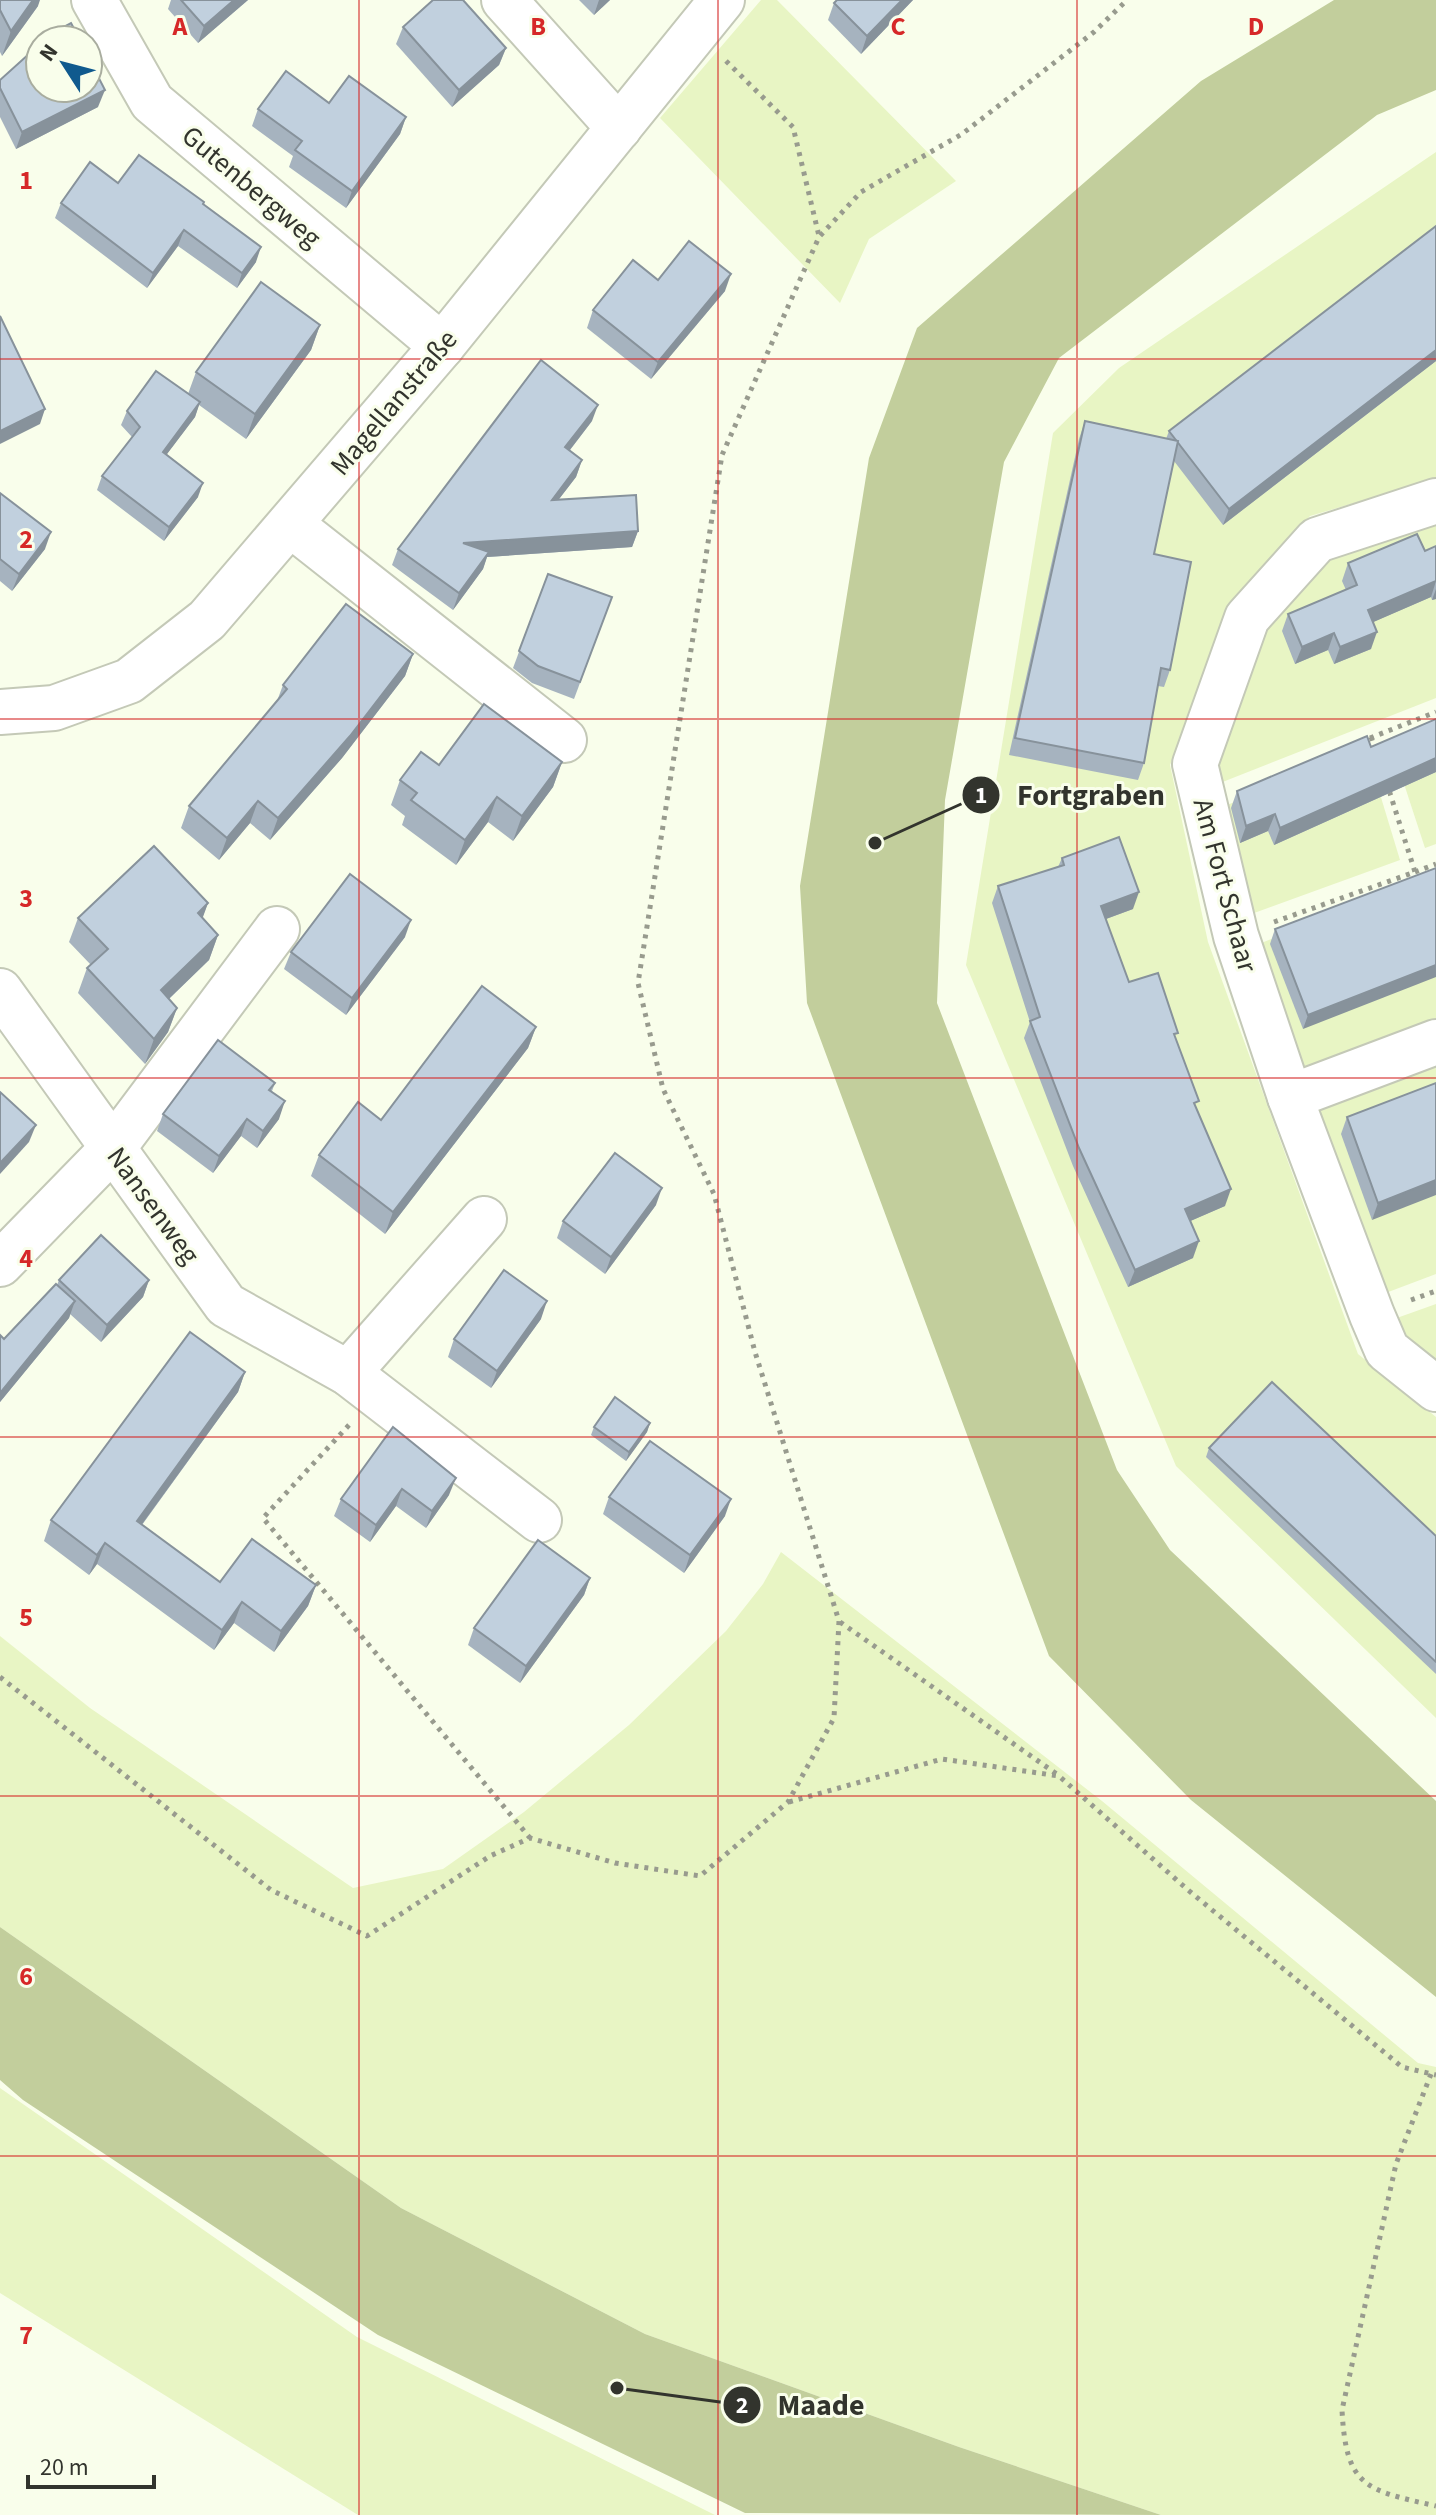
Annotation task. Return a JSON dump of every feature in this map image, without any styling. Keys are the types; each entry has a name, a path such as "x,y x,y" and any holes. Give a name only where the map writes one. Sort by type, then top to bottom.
{"street":[{"name":"Gutenbergweg","path":"94,0 152,102 442,346"},
{"path":"504,0 619,128"},
{"name":"Magellanstraße","path":"0,712 54,708 129,681 207,620 442,346 708,16"},
{"name":"Am Fort Schaar","path":"1436,501 1317,540 1247,618 1195,764 1236,936 1290,1097 1387,1350 1436,1389"},
{"path":"290,524 564,740"},
{"path":"0,1264 113,1148 277,929"},
{"name":"Nansenweg","path":"0,991 226,1305 348,1373 539,1520"},
{"path":"1290,1097 1436,1042"},
{"path":"348,1373 484,1219"}],"path":[{"path":"348,1373 351,1423 263,1518 530,1838 615,1863 700,1876 788,1802 834,1718 839,1621 755,1352 714,1194 663,1089 638,983 722,455 819,237 861,192 962,134 1094,32 1127,0"},
{"path":"708,16 793,127 819,237"},
{"path":"1357,743 1436,712"},
{"path":"1371,737 1376,752"},
{"path":"1386,782 1415,872"},
{"path":"1236,936 1436,864"},
{"path":"839,1621 1059,1776 1188,1890 1402,2067 1433,2075 1396,2164 1342,2410 1344,2451 1357,2475 1391,2496 1436,2506"},
{"path":"0,1677 271,1890 367,1936 490,1856 530,1838"},
{"path":"788,1802 942,1759 1059,1776"}],"shaded area":[{"path":"761,0 777,0 956,181 869,239 840,303 660,118"},
{"path":"1334,0 1436,0 1436,90 1377,115 1059,358 1004,462 945,800 937,1003 1117,1470 1170,1550 1436,1801 1436,1997 1191,1800 1049,1656 807,1003 800,886 869,458 917,328 1201,81"},
{"path":"1436,152 1436,479 1310,516 1229,605 1170,765 1208,942 1358,1354 1436,1417 1436,1718 1176,1466 966,965 1053,433 1119,368"},
{"path":"1436,517 1436,698 1215,785 1211,763 1262,627 1325,554"},
{"path":"1436,724 1436,844 1425,848 1390,741"},
{"path":"1366,748 1400,860 1246,916 1215,810"},
{"path":"1436,875 1436,1024 1301,1075 1256,945"},
{"path":"1436,1063 1436,1274 1383,1294 1315,1108"},
{"path":"1436,1304 1436,1364 1399,1334 1394,1319"},
{"path":"781,1552 1102,1801 1418,2063 1436,2067 1436,2515 1161,2515 959,2447 645,2334 401,2208 0,1927 0,1636 90,1708 353,1888 443,1869 524,1812 629,1725 726,1631 763,1584"},
{"path":"0,1927 401,2208 645,2334 959,2447 1161,2515 745,2513 378,2335 23,2100 0,2080"},
{"path":"0,2088 357,2337 715,2515 358,2515 0,2293"}],"building":[{"path":"0,0 33,0 11,31 0,10"},
{"path":"181,0 234,0 204,26"},
{"path":"433,0 463,0 506,48 459,90 403,27"},
{"path":"837,0 902,0 867,36 834,3"},
{"path":"24,58 24,104 77,104 22,132 0,88 0,80"},
{"path":"286,71 329,103 349,76 406,117 352,191 295,150 302,141 258,109"},
{"path":"139,155 261,247 242,273 184,230 153,273 61,203 90,162 118,183"},
{"path":"1436,226 1436,350 1229,509 1169,431"},
{"path":"689,241 731,274 658,362 593,310 633,260 658,280"},
{"path":"261,282 320,325 255,414 196,372"},
{"path":"0,316 45,409 0,431"},
{"path":"541,360 598,405 565,447 582,460 552,500 636,495 638,531 463,543 489,552 459,593 398,549"},
{"path":"156,371 200,402 163,452 203,483 169,527 102,476 140,427 127,411"},
{"path":"1085,421 1178,441 1154,554 1191,562 1170,670 1161,668 1144,763 1015,738"},
{"path":"0,493 51,532 19,574 0,559"},
{"path":"1417,534 1425,551 1436,546 1436,581 1368,610 1377,632 1340,647 1334,633 1302,647 1288,614 1357,585 1348,563"},
{"path":"548,574 612,597 580,682 538,666 519,651"},
{"path":"346,604 413,654 350,736 278,818 258,801 227,838 189,806 287,689 283,685"},
{"path":"484,704 562,762 522,816 497,797 465,840 411,800 417,793 400,780 421,752 439,765"},
{"path":"1436,719 1436,758 1280,828 1275,814 1246,826 1237,791 1367,736 1371,747"},
{"path":"1119,837 1139,892 1101,906 1129,982 1158,973 1178,1033 1174,1034 1199,1101 1194,1103 1231,1189 1185,1209 1199,1241 1135,1270 1079,1148 1030,1021 1040,1017 998,886 1064,865 1062,858"},
{"path":"154,846 208,903 198,913 218,935 161,990 177,1008 154,1039 87,968 108,949 78,918"},
{"path":"1436,868 1436,965 1308,1015 1275,929"},
{"path":"350,874 411,920 352,998 291,952"},
{"path":"482,986 536,1027 393,1212 319,1155 358,1102 381,1120"},
{"path":"218,1040 275,1083 269,1090 285,1101 263,1131 247,1119 219,1156 163,1114"},
{"path":"1436,1083 1436,1180 1378,1203 1347,1117"},
{"path":"0,1092 36,1125 0,1163"},
{"path":"615,1153 662,1188 611,1257 563,1221"},
{"path":"101,1235 149,1280 107,1325 59,1280"},
{"path":"504,1270 547,1301 497,1371 454,1339"},
{"path":"56,1284 75,1301 0,1393 0,1335 4,1339"},
{"path":"190,1332 245,1372 137,1521 220,1582 252,1539 316,1585 281,1631 242,1602 222,1630 105,1543 97,1555 51,1520"},
{"path":"1272,1382 1436,1536 1436,1662 1209,1448"},
{"path":"615,1397 650,1423 629,1452 594,1427"},
{"path":"393,1427 456,1478 432,1511 402,1489 376,1525 341,1499"},
{"path":"650,1441 731,1499 690,1555 609,1497"},
{"path":"538,1540 590,1578 526,1666 474,1628"}],"place":[{"name":"Fortgraben","path":"875,843"},
{"name":"Maade","path":"617,2388"}]}
